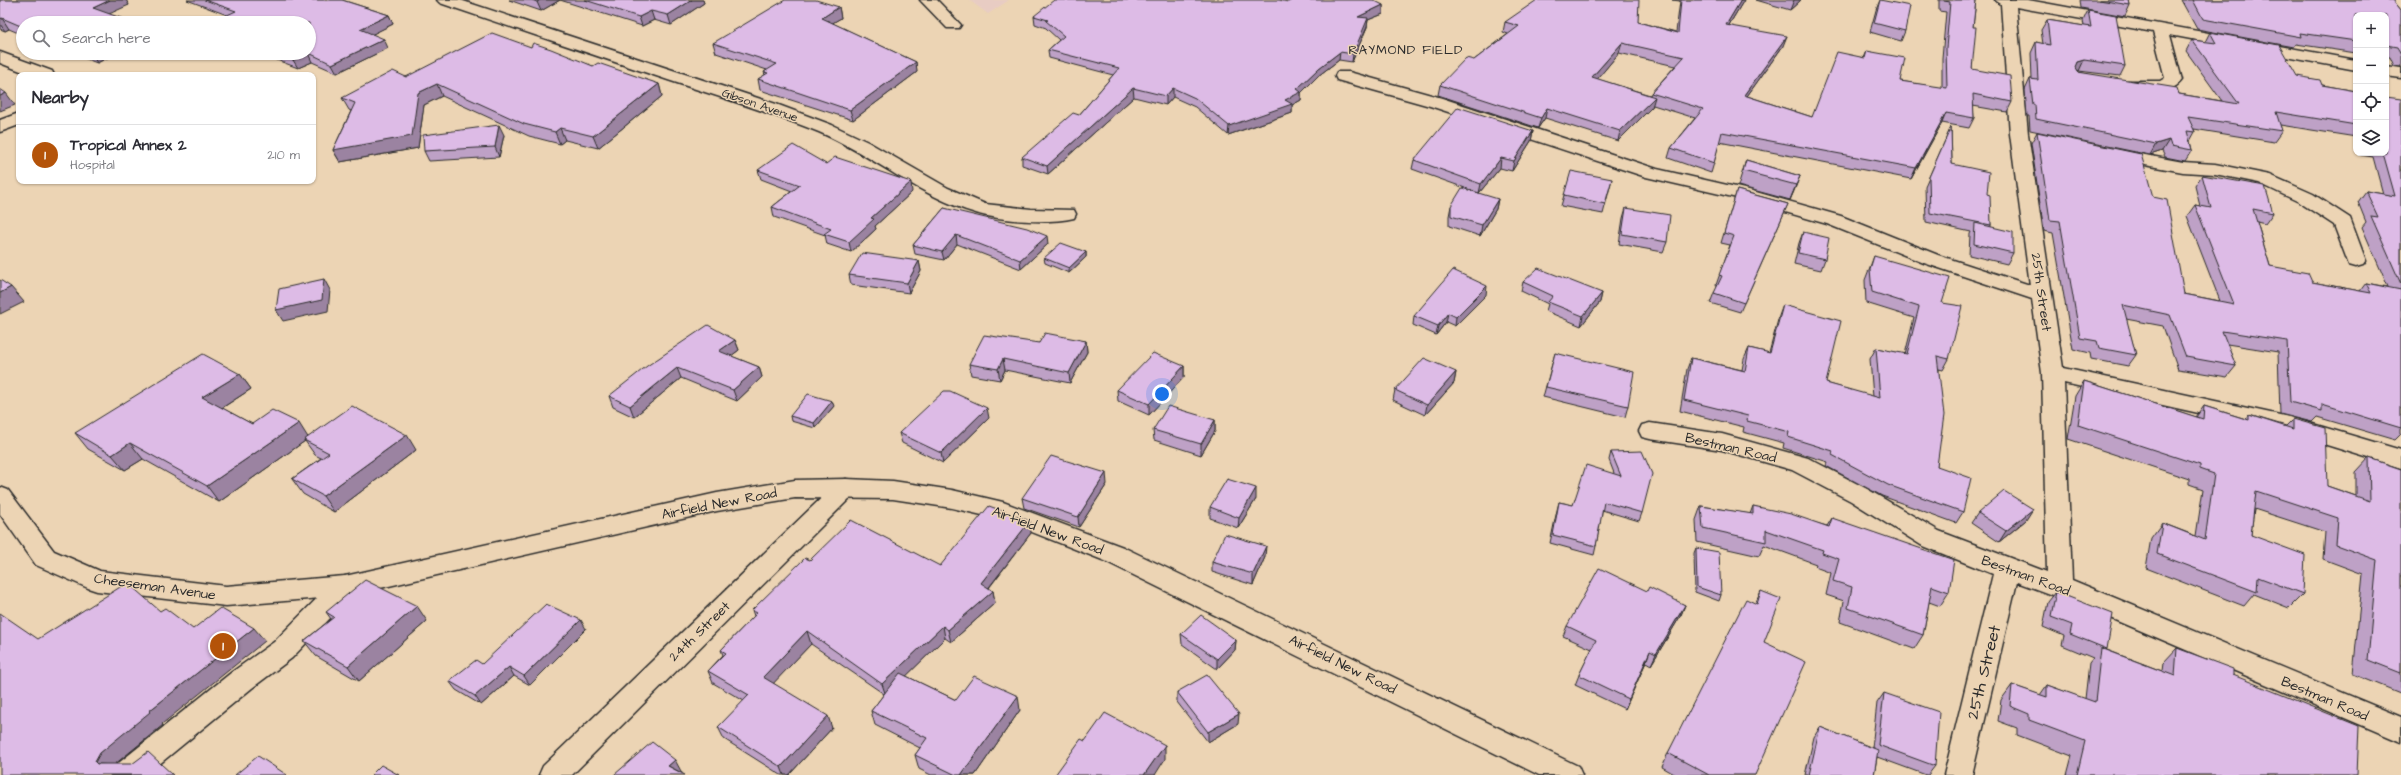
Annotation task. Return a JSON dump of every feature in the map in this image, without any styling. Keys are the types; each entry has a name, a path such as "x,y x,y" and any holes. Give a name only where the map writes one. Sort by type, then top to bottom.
{"street":[{"name":"Gibson Avenue","path":"445,0 770,108 826,129 862,146 941,192 981,208 1032,215 1067,214"},
{"path":"928,0 953,25"},
{"path":"2006,0 2353,64"},
{"name":"25th Street","path":"2006,0 2027,136 2043,296 2053,373 2060,560 2058,586"},
{"path":"2116,83 2163,86 2174,80 2160,28"},
{"path":"0,56 39,72"},
{"path":"2389,71 2401,73"},
{"path":"1343,76 1436,102 1652,173 1742,194 1834,220 1931,260 2043,296"},
{"path":"0,127 16,119"},
{"path":"2096,150 2183,167 2215,169 2264,180 2306,198 2344,222 2356,261"},
{"path":"2053,373 2289,425 2401,459"},
{"name":"Bestman Road","path":"1650,431 1722,442 1800,464 1930,538 2007,569 2058,586 2401,730"},
{"name":"Airfield New Road","path":"346,586 717,502 794,489 846,488 893,490 952,499 1004,511 1114,554 1568,775"},
{"name":"24th Street","path":"553,775 846,488"},
{"name":"Cheeseman Avenue","path":"0,496 46,558 97,582 226,596 346,586"},
{"name":"25th Street","path":"1958,775 2007,569"},
{"path":"125,775 242,680 283,650 346,586"}],"shaded area":[{"path":"969,0 1009,0 988,14"}],"building":[{"path":"0,0 110,0 93,8 115,16 16,16 16,24 2,18 0,19"},
{"path":"205,0 342,0 389,15 360,29 384,39 332,64 316,56 316,16 225,16 236,11"},
{"path":"585,0 692,0 668,15 651,11 639,17"},
{"path":"785,0 816,0 839,7 822,18 916,62 850,110 758,79 768,73 764,72 777,64 713,43"},
{"path":"1054,0 1279,0 1288,2 1292,0 1373,0 1383,5 1358,17 1368,18 1353,54 1340,52 1319,68 1297,89 1301,92 1285,100 1292,104 1229,126 1195,98 1173,88 1166,96 1133,88 1047,166 1022,157 1073,113 1079,115 1119,68 1048,50 1064,36 1046,21 1048,20 1034,16"},
{"path":"1537,0 1639,0 1638,22 1678,33 1681,0 1741,0 1726,25 1787,36 1744,95 1812,117 1837,52 1865,58 1867,51 1905,58 1900,81 1947,88 1946,48 1950,2 1944,0 1976,0 1973,27 1976,27 1972,69 2010,76 2012,102 1973,94 1974,118 1946,113 1916,168 1722,132 1714,163 1671,148 1703,109 1651,93 1684,57 1622,43 1592,77 1655,97 1620,131 1547,108 1541,118 1440,85 1466,58 1474,60 1519,26 1505,22"},
{"path":"1880,0 1910,6 1905,31 1874,23"},
{"path":"2099,0 2129,0 2130,5"},
{"path":"2193,0 2393,0 2401,10 2401,54 2397,47 2389,46 2389,12 2353,12 2353,41 2300,33 2301,37 2203,19"},
{"path":"2088,10 2116,15 2125,66 2084,60 2077,62 2075,67 2078,72 2177,88 2179,94 2239,104 2192,40 2216,43 2210,32 2279,45 2297,76 2320,80 2322,85 2353,90 2353,125 2276,112 2282,131 2188,117 2195,132 2187,131 2192,150 2171,146 2169,140 2156,144 2036,119 2030,79 2038,80 2036,42 2050,45 2047,20 2091,27"},
{"path":"492,33 531,47 533,43 593,66 598,63 659,84 593,136 560,128 555,132 524,124 437,84 418,93 412,136 333,150 355,103 342,98 393,71 406,77"},
{"path":"0,89 6,93 0,96"},
{"path":"2389,97 2401,99 2401,284 2371,216 2378,217 2366,191 2395,196 2384,156 2389,156"},
{"path":"1458,107 1533,131 1514,161 1501,158 1481,184 1414,160"},
{"path":"499,125 495,147 424,151 423,135"},
{"path":"1951,127 1952,164 1989,172 1987,194 1990,195 1991,225 1930,213 1929,177"},
{"path":"2037,132 2141,154 2153,197 2167,200 2184,294 2234,304 2195,205 2211,208 2202,175 2265,186 2273,213 2253,209 2270,266 2308,273 2312,282 2371,293 2366,283 2401,290 2401,428 2322,404 2322,411 2290,402 2287,341 2222,331 2236,366 2186,357 2170,315 2123,305 2136,355 2099,348 2097,341 2080,338 2060,221 2050,220"},
{"path":"793,145 826,164 835,157 911,182 871,218 874,219 849,242 824,234 831,229 772,207 800,185 758,170"},
{"path":"1746,160 1800,176 1796,185 1743,171"},
{"path":"1571,171 1612,179 1605,204 1564,195"},
{"path":"1462,188 1498,199 1482,225 1451,216 1451,206"},
{"path":"1737,190 1788,204 1744,303 1714,293 1722,276 1719,275 1734,236 1724,233"},
{"path":"944,208 1027,228 1047,236 1020,260 956,235 942,252 913,245"},
{"path":"1626,208 1670,215 1667,242 1622,234"},
{"path":"1975,223 2013,232 2013,253 1974,244"},
{"path":"1803,232 1829,238 1825,259 1798,253"},
{"path":"1061,243 1086,252 1069,268 1044,258"},
{"path":"862,253 919,261 907,283 849,275"},
{"path":"1874,256 1950,278 1942,303 1962,306 1949,359 1937,356 1944,415 1937,466 1971,478 1963,512 1888,485 1832,455 1833,451 1788,437 1789,432 1747,421 1748,416 1684,400 1691,358 1745,371 1749,348 1770,353 1783,305 1841,321 1826,383 1880,398 1876,348 1907,354 1919,307 1872,292 1870,269"},
{"path":"1538,268 1602,293 1583,316 1548,302 1553,296 1523,282"},
{"path":"1453,270 1487,286 1456,317 1448,313 1438,326 1414,316"},
{"path":"324,279 322,300 276,310 279,289"},
{"path":"0,280 11,287 0,293"},
{"path":"708,325 735,340 719,351 759,367 733,390 677,368 630,406 609,396 647,366"},
{"path":"1045,333 1086,341 1069,373 1003,359 998,369 969,364 984,335 1039,343"},
{"path":"1153,353 1184,366 1149,404 1117,390"},
{"path":"1555,353 1634,372 1628,406 1546,387"},
{"path":"203,354 240,374 202,397 252,424 272,410 299,423 207,486 130,443 112,455 75,433"},
{"path":"1424,358 1456,372 1427,405 1395,390"},
{"path":"2084,381 2203,419 2204,406 2249,420 2249,415 2293,429 2293,419 2325,428 2327,486 2370,501 2369,458 2401,469 2401,673 2368,660 2377,560 2336,545 2338,518 2256,491 2251,535 2305,555 2303,594 2258,577 2257,592 2157,554 2162,523 2205,540 2214,474 2200,469 2200,465 2078,425"},
{"path":"944,391 950,391 987,408 941,453 899,433"},
{"path":"808,394 832,401 814,423 790,416"},
{"path":"352,406 407,435 323,496 292,479 329,453 304,440"},
{"path":"1168,406 1215,420 1201,444 1153,430"},
{"path":"1642,451 1652,474 1642,513 1604,502 1596,546 1553,535 1559,502 1573,505 1586,465 1621,476 1611,452"},
{"path":"1051,456 1106,473 1078,517 1022,498"},
{"path":"1227,479 1256,488 1239,518 1210,507"},
{"path":"2004,491 2033,509 2006,531 1978,513"},
{"path":"989,506 1030,521 981,583 993,591 948,630 943,626 882,684 807,631 763,677 828,716 781,767 718,727 749,695 708,671 726,653 721,650 757,613 752,610 805,558 810,560 851,520 940,566"},
{"path":"1701,506 1753,514 1753,506 1791,514 1829,527 1832,518 1954,560 1949,592 1932,586 1923,635 1848,608 1852,587 1833,581 1839,559 1822,553 1823,550 1766,530 1766,542 1703,528"},
{"path":"1225,534 1266,546 1253,574 1212,562"},
{"path":"1696,548 1719,552 1721,595 1697,587"},
{"path":"1599,568 1647,591 1649,587 1685,605 1656,654 1650,651 1629,699 1579,675 1596,640 1567,626"},
{"path":"365,580 417,606 348,666 304,641 334,617 326,612"},
{"path":"125,584 129,584 160,611 165,608 193,629 220,608 254,628 149,711 150,712 100,753 95,762 97,764 132,764 148,752 173,775 0,775 0,613 38,639"},
{"path":"1761,591 1781,599 1764,642 1806,662 1755,775 1709,775 1668,753 1746,599 1757,604"},
{"path":"2056,592 2113,614 2107,649 2070,634 2072,625 2051,617"},
{"path":"546,604 581,620 524,676 509,667 475,696 449,681 476,660 482,664"},
{"path":"1201,615 1236,640 1217,659 1181,634"},
{"path":"2101,648 2175,676 2177,648 2233,669 2233,675 2359,726 2357,775 2077,775 2085,741 2029,720 2029,714 2010,706 2012,685 2047,697 2047,685 2095,702"},
{"path":"900,673 956,700 974,676 1018,696 961,775 956,775 915,755 927,738 871,711"},
{"path":"1207,675 1239,714 1208,732 1177,692"},
{"path":"1884,693 1939,712 1935,766 1878,745"},
{"path":"1105,713 1165,745 1144,775 1055,775 1081,739 1085,741"},
{"path":"1820,727 1878,750 1874,775 1809,775"},
{"path":"652,742 675,760 668,766 685,775 614,775"},
{"path":"258,756 287,775 235,775"},
{"path":"381,765 399,775 371,775"}],"place":[{"name":"Tropical Annex 2","path":"223,646"}],"district":[{"name":"RAYMOND FIELD","path":"1406,49"}]}
